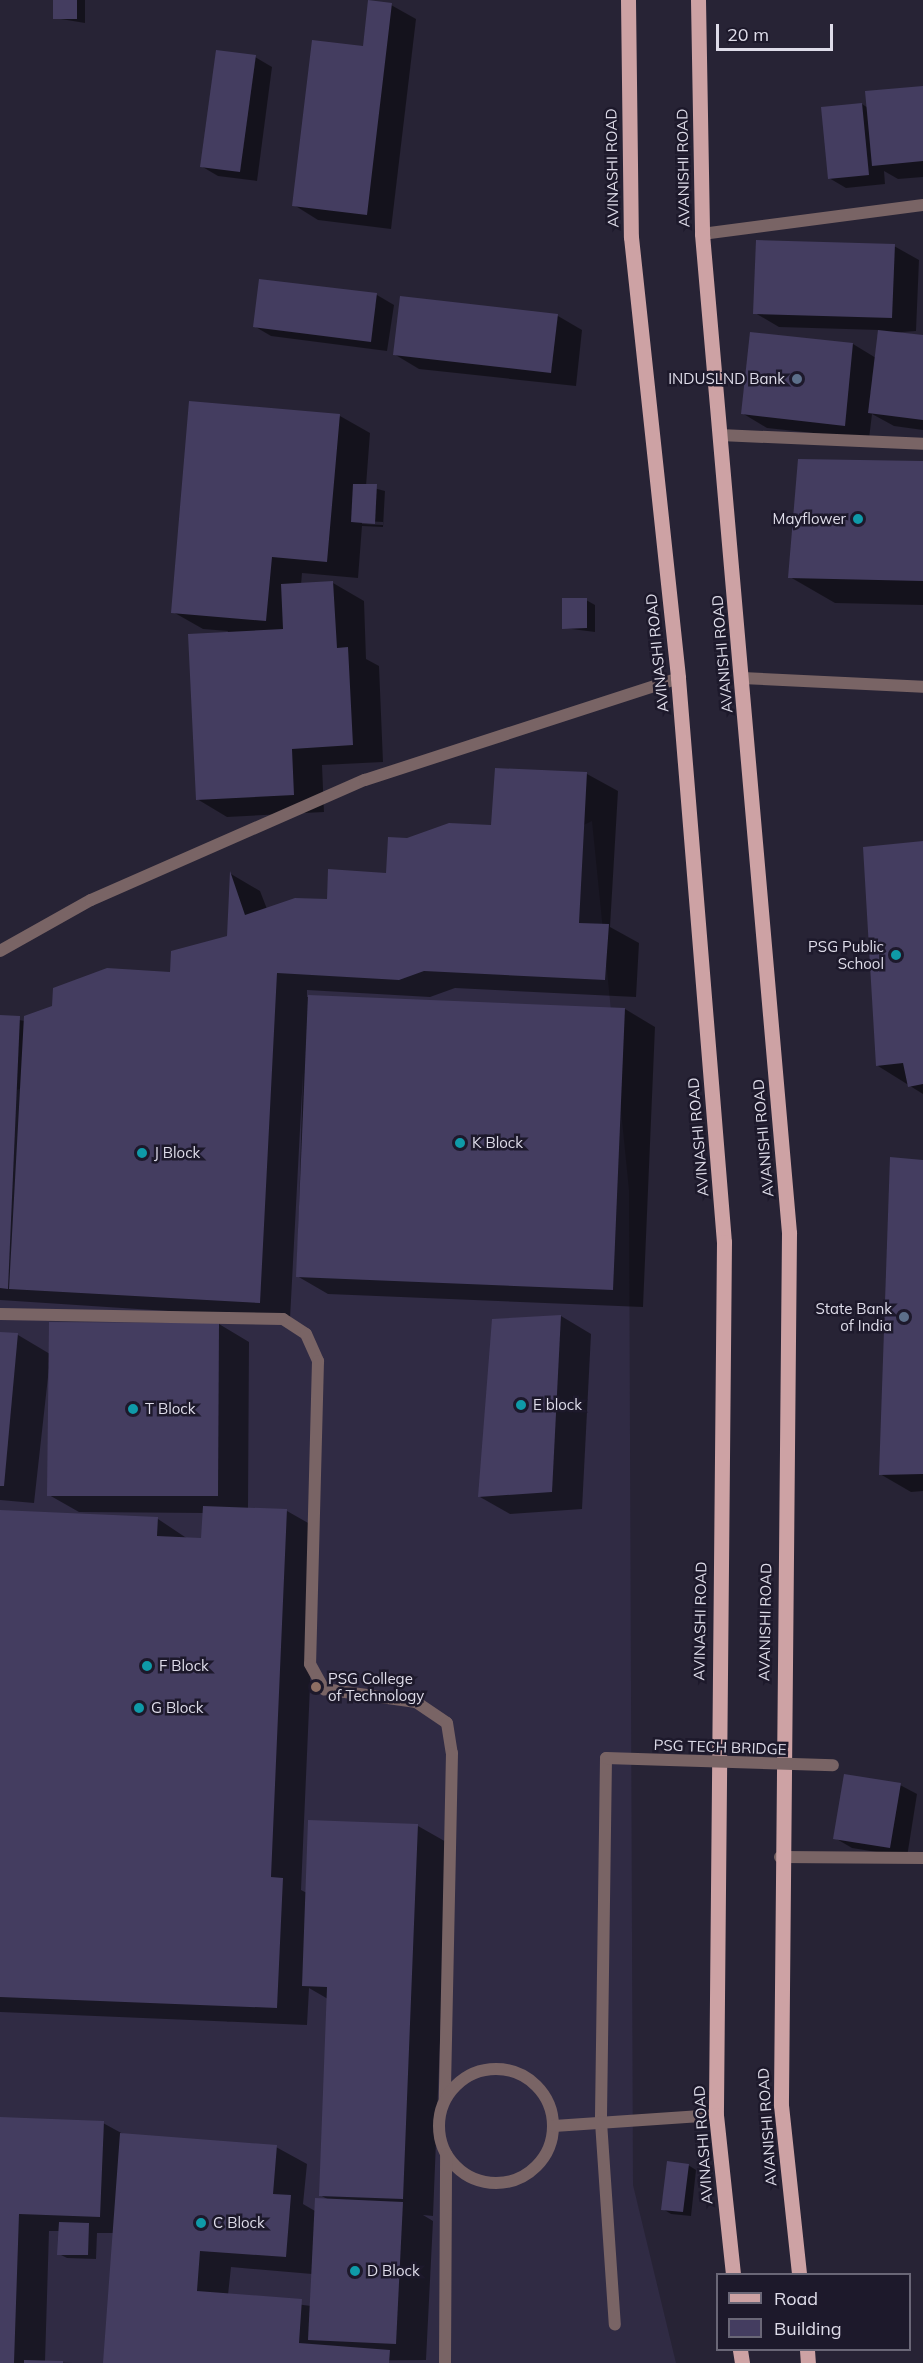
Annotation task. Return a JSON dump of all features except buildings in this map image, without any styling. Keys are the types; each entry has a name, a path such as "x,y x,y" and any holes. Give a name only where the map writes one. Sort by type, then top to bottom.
{"main road":[{"name":"AVINASHI ROAD","path":"628,0 631,237 678,678 724,1242 716,2115 733,2273"},
{"name":"AVANISHI ROAD","path":"698,0 702,234 789,1233 780,1857 781,2105 799,2273"}],"street":[{"path":"702,234 923,205"},
{"path":"720,435 923,444"},
{"path":"0,951 92,900 365,780 678,678"},
{"path":"742,678 923,687"},
{"path":"0,1314 283,1319 306,1334 318,1361 310,1664 324,1689 416,1702 447,1724 452,1753 445,2099 440,2136 446,2154 445,2363"},
{"name":"PSG TECH BRIDGE","path":"601,2122 606,1758 834,1765"},
{"path":"780,1857 923,1858"},
{"path":"445,2099 473,2073 511,2069 542,2090 554,2126 542,2161 511,2182 474,2179 446,2154"},
{"path":"554,2126 716,2115"},
{"path":"601,2122 615,2325"}],"shaded area":[{"name":"PSG College of Technology","path":"592,821 629,1190 633,2185 676,2363 0,2363 0,1098"}],"place":[{"name":"INDUSLND Bank","path":"797,379"},
{"name":"Mayflower","path":"858,519"},
{"name":"PSG Public School","path":"896,955"},
{"name":"K Block","path":"460,1143"},
{"name":"J Block","path":"142,1153"},
{"name":"State Bank of India","path":"904,1317"},
{"name":"E block","path":"521,1405"},
{"name":"T Block","path":"133,1409"},
{"name":"F Block","path":"147,1666"},
{"name":"PSG College of Technology","path":"316,1687"},
{"name":"G Block","path":"139,1708"},
{"name":"C Block","path":"201,2223"},
{"name":"D Block","path":"355,2271"}]}
